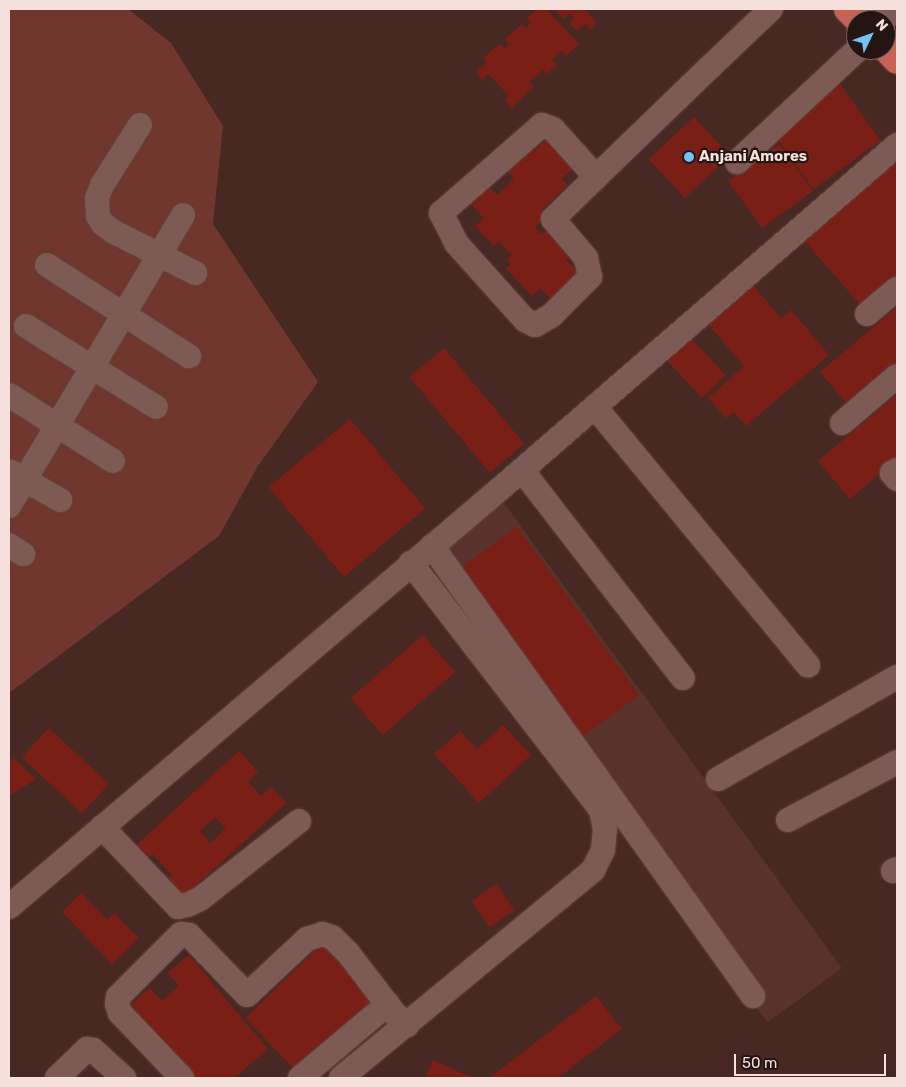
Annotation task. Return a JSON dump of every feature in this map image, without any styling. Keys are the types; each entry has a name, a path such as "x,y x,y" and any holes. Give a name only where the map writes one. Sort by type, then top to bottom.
{"street":[{"path":"596,177 553,129 542,125 441,213 456,243 526,320 535,325 552,315 590,277 586,258 553,219 771,9"},
{"path":"737,162 846,60"},
{"path":"140,125 102,185 96,207 102,224 159,256 195,273"},
{"path":"9,907 522,470 897,145"},
{"path":"9,506 16,476 57,426 183,215"},
{"path":"47,265 190,356"},
{"path":"867,314 897,289"},
{"path":"26,326 156,407"},
{"path":"842,423 897,376"},
{"path":"9,395 113,461"},
{"path":"595,407 808,665"},
{"path":"522,470 683,678"},
{"path":"897,470 892,473 897,479"},
{"path":"16,476 60,500"},
{"path":"432,546 753,996"},
{"path":"342,1078 593,870 603,850 605,829 601,810 411,564"},
{"path":"718,779 897,677"},
{"path":"788,820 897,762"},
{"path":"102,827 178,906 187,905 200,899 299,821"},
{"path":"182,1078 120,1013 117,1004 118,997 181,934 189,935 247,995 307,939 322,934 332,937 348,953 388,1004 408,1025"},
{"path":"300,1078 388,1004"},
{"path":"56,1078 87,1049 93,1050 124,1078"}],"shaded area":[{"path":"9,9 128,9 171,43 223,126 213,224 318,382 258,466 219,536 9,693"},
{"path":"504,503 842,968 768,1022 430,557"}],"building":[{"path":"537,9 546,9 579,44 566,56 561,51 552,59 557,65 547,74 543,70 529,82 534,87 511,108 505,100 509,96 488,74 482,80 476,72 487,62 483,58 500,43 504,48 509,44 505,39 522,24 525,28 531,23 527,18"},
{"path":"554,9 585,9 597,22 590,30 585,24 577,31 569,23 574,18 569,13 563,19"},
{"path":"839,83 881,140 814,189 772,132"},
{"name":"Anjani Amores","path":"694,117 730,156 685,198 649,159"},
{"path":"546,139 574,168 562,179 568,185 543,209 546,218 535,228 541,234 548,228 572,254 566,260 581,275 553,302 540,288 532,296 506,269 511,264 507,259 512,255 499,241 494,246 475,226 484,218 470,203 489,187 497,195 514,179 502,166 527,143 534,151"},
{"path":"779,144 813,191 762,228 728,181"},
{"path":"893,162 897,167 897,277 862,307 803,239"},
{"path":"751,283 781,318 791,310 829,355 746,426 734,412 726,418 708,398 744,366 706,322"},
{"path":"897,307 897,368 850,408 820,372"},
{"path":"691,338 726,375 702,398 667,361"},
{"path":"444,348 524,444 490,473 410,377"},
{"path":"897,394 897,459 850,499 818,461"},
{"path":"350,419 425,509 344,577 269,487"},
{"path":"517,527 639,695 575,742 452,574"},
{"path":"423,635 455,672 383,735 351,698"},
{"path":"503,725 531,755 479,803 434,754 460,731 477,749"},
{"path":"49,728 109,784 82,813 22,757"},
{"path":"239,751 258,772 248,782 261,796 271,787 286,803 180,900 164,882 172,875 153,854 145,861 133,848","holes":["215,817 226,829 210,843 200,831"]},
{"path":"13,758 36,779 9,796 9,761"},
{"path":"496,884 514,910 490,927 471,901"},
{"path":"81,893 107,920 114,913 139,938 112,964 62,912"},
{"path":"325,941 379,997 299,1074 245,1018"},
{"path":"189,955 268,1049 234,1078 192,1078 130,1005 150,988 162,1001 179,986 167,973"},
{"path":"596,996 622,1029 558,1078 489,1078"},
{"path":"433,1060 473,1078 425,1078"}],"place":[{"name":"Anjani Amores","path":"689,157"}]}
